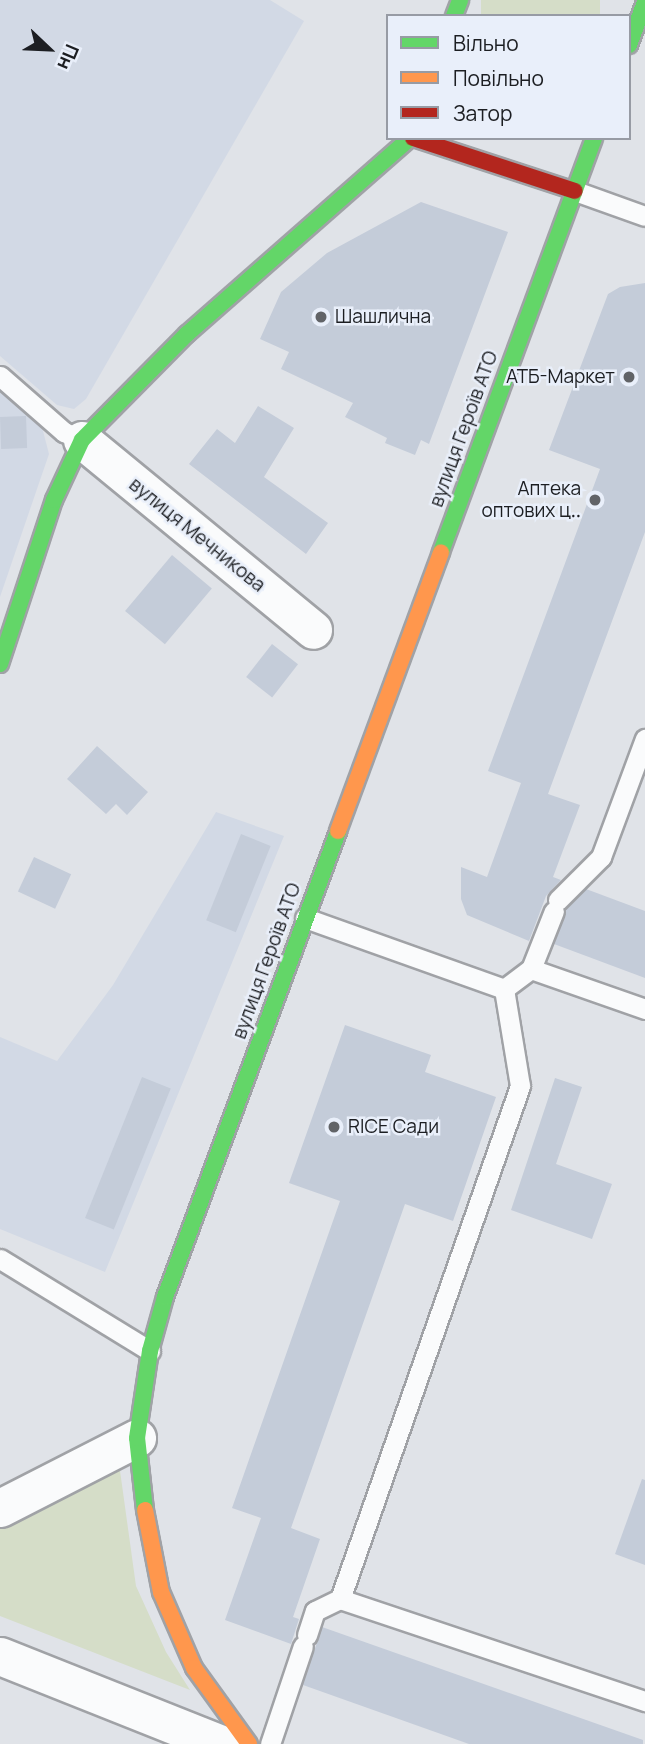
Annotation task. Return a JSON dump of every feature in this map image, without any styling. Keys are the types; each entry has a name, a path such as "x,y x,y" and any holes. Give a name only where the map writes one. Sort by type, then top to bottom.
{"street":[{"path":"631,40 645,2"},
{"path":"0,664 54,500 82,440 187,334 410,140"},
{"path":"418,140 575,191"},
{"name":"вулиця Героїв АТО","path":"249,1744 214,1698 174,1632 149,1544 137,1438 150,1351 164,1297 593,140"},
{"name":"вулиця Мечникова","path":"82,440 313,630"},
{"path":"0,1508 137,1438"},
{"path":"0,1656 221,1744"}],"lane":[{"path":"575,191 645,216"},
{"path":"0,376 64,432 82,440"},
{"path":"504,989 531,969 556,905 601,856 645,739"},
{"path":"305,918 504,989"},
{"path":"531,969 645,1009"},
{"path":"340,1599 520,1086 504,989"},
{"path":"0,1259 150,1351"},
{"path":"270,1744 315,1611 340,1599 645,1701"}],"shaded area":[{"path":"0,0 270,0 304,21 86,399 74,409 57,405 0,356"},
{"path":"0,388 42,427 49,454 0,597"},
{"path":"216,812 284,836 105,1272 0,1229 0,1037 57,1061 113,985"}],"green space":[{"path":"481,0 600,0 600,14 481,14"},
{"path":"117,1449 136,1586 166,1652 190,1690 0,1616 0,1507"}],"building":[{"path":"421,202 508,232 429,444 421,440 415,455 385,443 387,438 345,417 353,403 281,369 289,352 260,339 281,292 327,253"},
{"path":"645,283 645,532 548,794 580,805 553,877 561,880 546,896 529,941 467,915 461,899 461,867 487,877 521,783 488,771 600,469 549,450 608,294 620,287"},
{"path":"258,406 294,428 264,477 328,523 306,554 189,464 217,429 235,443"},
{"path":"26,416 27,448 1,449 0,417"},
{"path":"172,555 212,588 165,644 125,611"},
{"path":"272,644 298,664 272,697 246,677"},
{"path":"97,746 148,792 127,815 116,804 106,814 67,779"},
{"path":"241,834 271,846 236,932 206,920"},
{"path":"34,857 71,874 55,909 18,891"},
{"path":"586,889 645,911 645,978 554,944 566,909"},
{"path":"345,1025 431,1055 425,1072 496,1097 453,1221 405,1204 291,1528 320,1539 293,1617 299,1619 291,1644 225,1620 261,1518 232,1508 340,1201 289,1183"},
{"path":"142,1077 171,1089 114,1230 85,1218"},
{"path":"555,1078 582,1087 556,1164 612,1184 592,1239 511,1210"},
{"path":"642,1479 645,1480 645,1565 615,1554"},
{"path":"322,1627 643,1740 643,1744 469,1744 303,1685"}],"traffic: fast":[{"path":"455,14 460,0"},
{"path":"631,40 645,2"},
{"path":"0,664 54,500 82,440 187,334 408,140"},
{"path":"441,552 593,140"},
{"path":"145,1510 137,1438 150,1351 165,1297 338,831"}],"traffic: slow":[{"path":"338,831 441,552"},
{"path":"145,1510 161,1592 194,1668 249,1744"}],"traffic: jam":[{"path":"419,140 575,191"}],"place":[{"name":"Шашлична","path":"321,317"},
{"name":"АТБ-Маркет","path":"629,377"},
{"name":"Аптека оптових ц‥","path":"595,500"},
{"name":"RICE Сади","path":"334,1127"}]}
